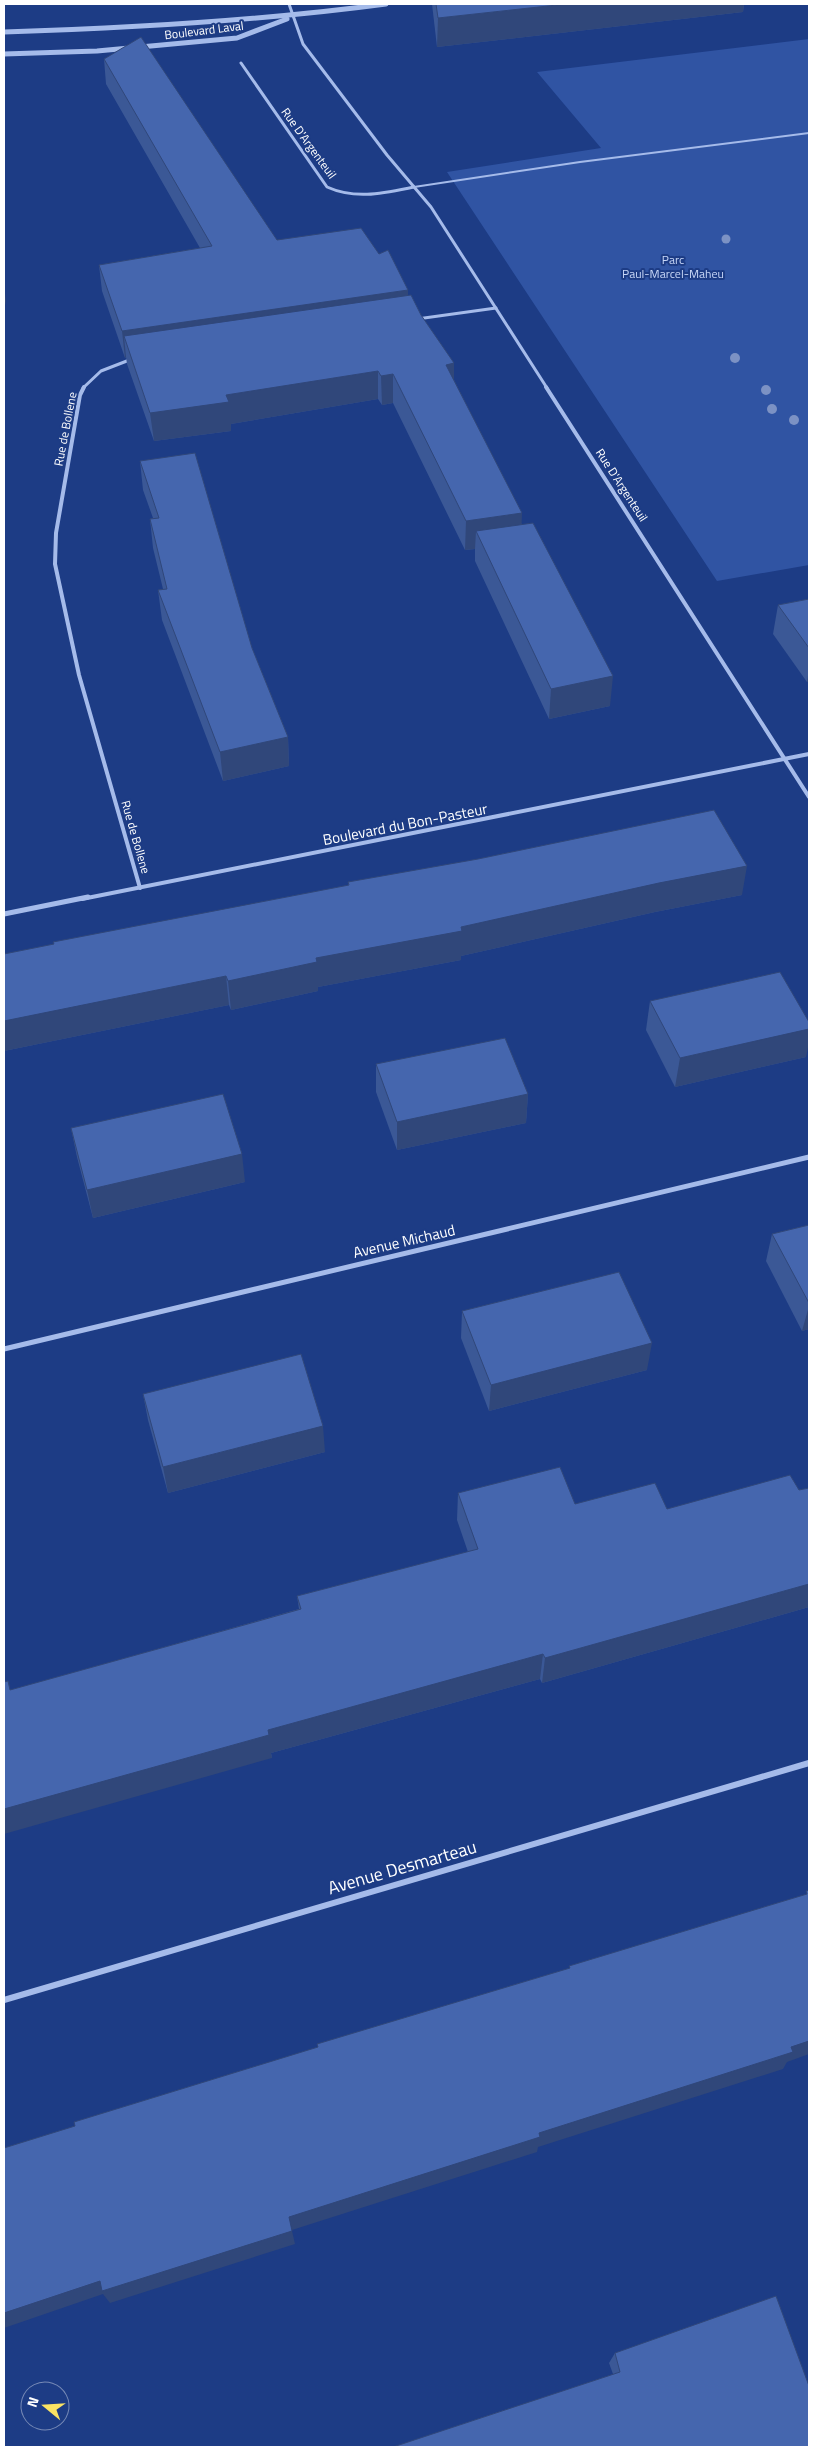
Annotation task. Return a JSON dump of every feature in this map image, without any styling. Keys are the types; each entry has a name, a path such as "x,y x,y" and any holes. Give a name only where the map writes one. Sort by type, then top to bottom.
{"street":[{"name":"Rue D'Argenteuil","path":"289,4 303,44 387,155 431,207 787,759 809,797"},
{"path":"294,16 386,4"},
{"name":"Boulevard Laval","path":"4,32 93,31 294,16"},
{"name":"Boulevard Laval","path":"4,54 97,51 244,37 294,16"},
{"name":"Rue D'Argenteuil","path":"241,63 326,187 338,192 362,195 414,187"},
{"path":"408,320 496,308"},
{"name":"Rue de Bollene","path":"138,358 105,368 88,380 83,388 56,533 55,564 79,674 140,888"},
{"name":"Boulevard du Bon-Pasteur","path":"4,914 809,754"},
{"name":"Avenue Michaud","path":"4,1349 809,1158"},
{"name":"Avenue Desmarteau","path":"4,2000 809,1763"}],"lane":[{"path":"414,187 580,162 809,133"}],"green space":[{"name":"Parc Paul-Marcel-Maheu","path":"809,39 809,565 717,581 447,172 601,148 537,72"}],"building":[{"path":"436,4 566,4 438,18"},
{"path":"141,37 277,240 361,228 379,254 388,250 408,290 122,331 99,265 212,246 104,59"},
{"path":"411,295 421,315 454,363 446,365 522,513 466,521 393,374 381,376 378,371 226,395 229,402 150,413 124,336"},
{"path":"195,453 252,648 288,737 220,752 158,590 167,589 150,519 159,518 140,461"},
{"path":"533,523 613,676 551,689 476,531"},
{"path":"809,599 809,648 778,605"},
{"path":"714,810 747,866 659,883 461,927 462,931 316,958 317,962 228,981 226,976 4,1021 4,954 54,944 53,942 349,885 348,882 478,859"},
{"path":"780,972 809,1022 809,1029 680,1058 650,1001"},
{"path":"505,1038 528,1094 397,1122 376,1064"},
{"path":"223,1094 242,1154 87,1190 71,1128"},
{"path":"809,1225 809,1303 772,1234"},
{"path":"619,1272 652,1343 491,1385 462,1311"},
{"path":"301,1354 323,1426 163,1467 143,1394"},
{"path":"560,1467 575,1504 655,1483 667,1509 790,1475 799,1490 809,1488 809,1584 545,1658 543,1654 268,1730 269,1735 4,1809 4,1682 8,1681 10,1690 255,1622 301,1609 297,1596 478,1549 458,1493"},
{"path":"809,1890 809,2041 791,2047 793,2052 539,2133 540,2137 289,2217 292,2231 102,2291 100,2281 4,2313 4,2148 75,2126 74,2122 318,2047 317,2044 807,1894 806,1891"},
{"path":"776,2296 809,2386 809,2447 393,2447 620,2372 615,2353"}]}
